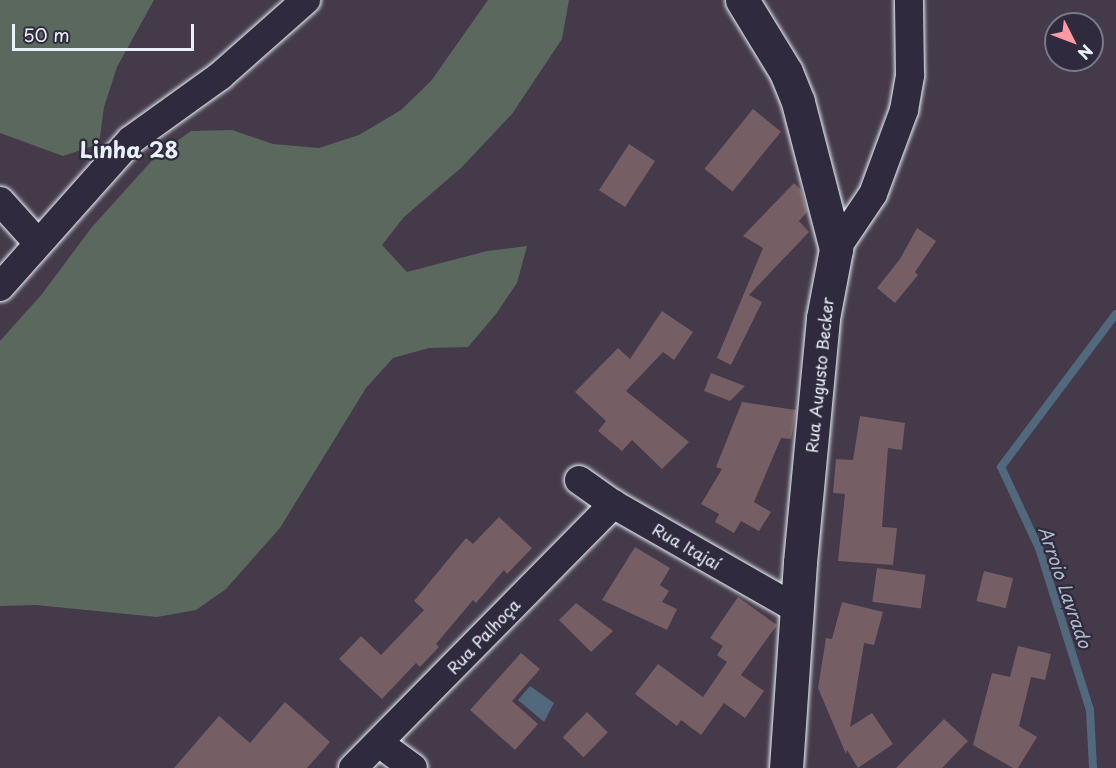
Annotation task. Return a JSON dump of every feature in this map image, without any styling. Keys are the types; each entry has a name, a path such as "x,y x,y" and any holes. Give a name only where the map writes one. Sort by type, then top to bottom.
{"main road":[{"path":"742,0 786,72 798,102 836,249"},
{"name":"Rua Augusto Becker","path":"786,768 797,609 823,318 836,249"}],"street":[{"path":"0,287 37,242 131,140 220,76 306,0"},
{"name":"Rua Augusto Becker","path":"836,249 873,194 904,110 910,75 909,0"},
{"path":"0,201 37,242"},
{"name":"Rua Itajaí","path":"579,480 613,504 797,609"},
{"name":"Rua Palhoça","path":"353,768 613,504"},
{"path":"379,743 413,768"}],"green space":[{"path":"0,0 154,0 117,67 104,107 99,144 63,156 0,133"},
{"path":"488,0 569,0 562,39 512,114 461,168 404,217 382,245 407,272 487,251 527,246 517,283 496,314 468,347 429,348 393,358 366,388 280,528 226,589 196,610 157,617 36,605 0,606 0,341 42,294 92,227 156,156 191,131 232,130 273,144 319,148 359,135 401,110 431,81"}],"water":[{"path":"530,686 554,703 544,722 518,700"}],"building":[{"path":"753,109 781,132 733,191 705,169"},
{"path":"629,144 655,161 625,207 599,190"},
{"path":"794,183 801,190 807,212 799,221 809,232 749,295 762,302 731,365 717,358 763,248 743,236"},
{"path":"917,228 936,241 915,272 918,275 895,303 877,288 900,259"},
{"path":"662,311 693,332 674,360 663,352 626,391 689,442 662,469 632,440 622,451 598,431 606,421 575,392 618,348 630,359"},
{"path":"711,373 745,386 730,401 704,391"},
{"path":"742,402 796,410 791,439 781,438 754,502 771,512 759,531 741,521 734,533 715,522 719,514 701,504 722,469 716,467"},
{"path":"860,416 905,423 902,450 888,448 882,527 897,528 893,565 838,561 845,494 833,493 836,459 853,460"},
{"path":"499,517 532,548 507,574 504,570 476,603 473,600 436,644 439,647 420,667 416,663 382,699 339,659 361,636 381,655 424,610 414,601 466,538 473,544"},
{"path":"635,547 670,568 660,585 669,591 662,602 677,609 667,630 602,600"},
{"path":"877,568 926,575 921,608 872,602"},
{"path":"984,571 1013,578 1006,608 977,601"},
{"path":"738,597 777,625 741,675 764,691 745,718 724,703 701,735 681,720 677,726 635,694 658,664 703,697 727,662 717,655 723,646 710,638"},
{"path":"842,602 883,612 874,645 864,643 850,727 872,713 893,744 858,768 847,750 846,754 818,688 826,638 832,639"},
{"path":"576,603 613,631 591,652 559,620"},
{"path":"1018,646 1051,654 1045,680 1031,677 1019,726 1037,737 1018,768 1013,768 973,745 992,673 1010,677"},
{"path":"521,653 540,669 512,701 538,724 515,750 470,710"},
{"path":"285,702 330,742 307,768 174,768 219,716 250,743"},
{"path":"587,712 608,732 584,757 563,737"},
{"path":"944,719 968,741 942,768 896,768"}],"waterway":[{"name":"Arroio Lavrado","path":"1093,768 1090,710 1039,548 1001,467 1116,314"}],"district":[{"name":"Linha 28","path":"129,149"}]}
